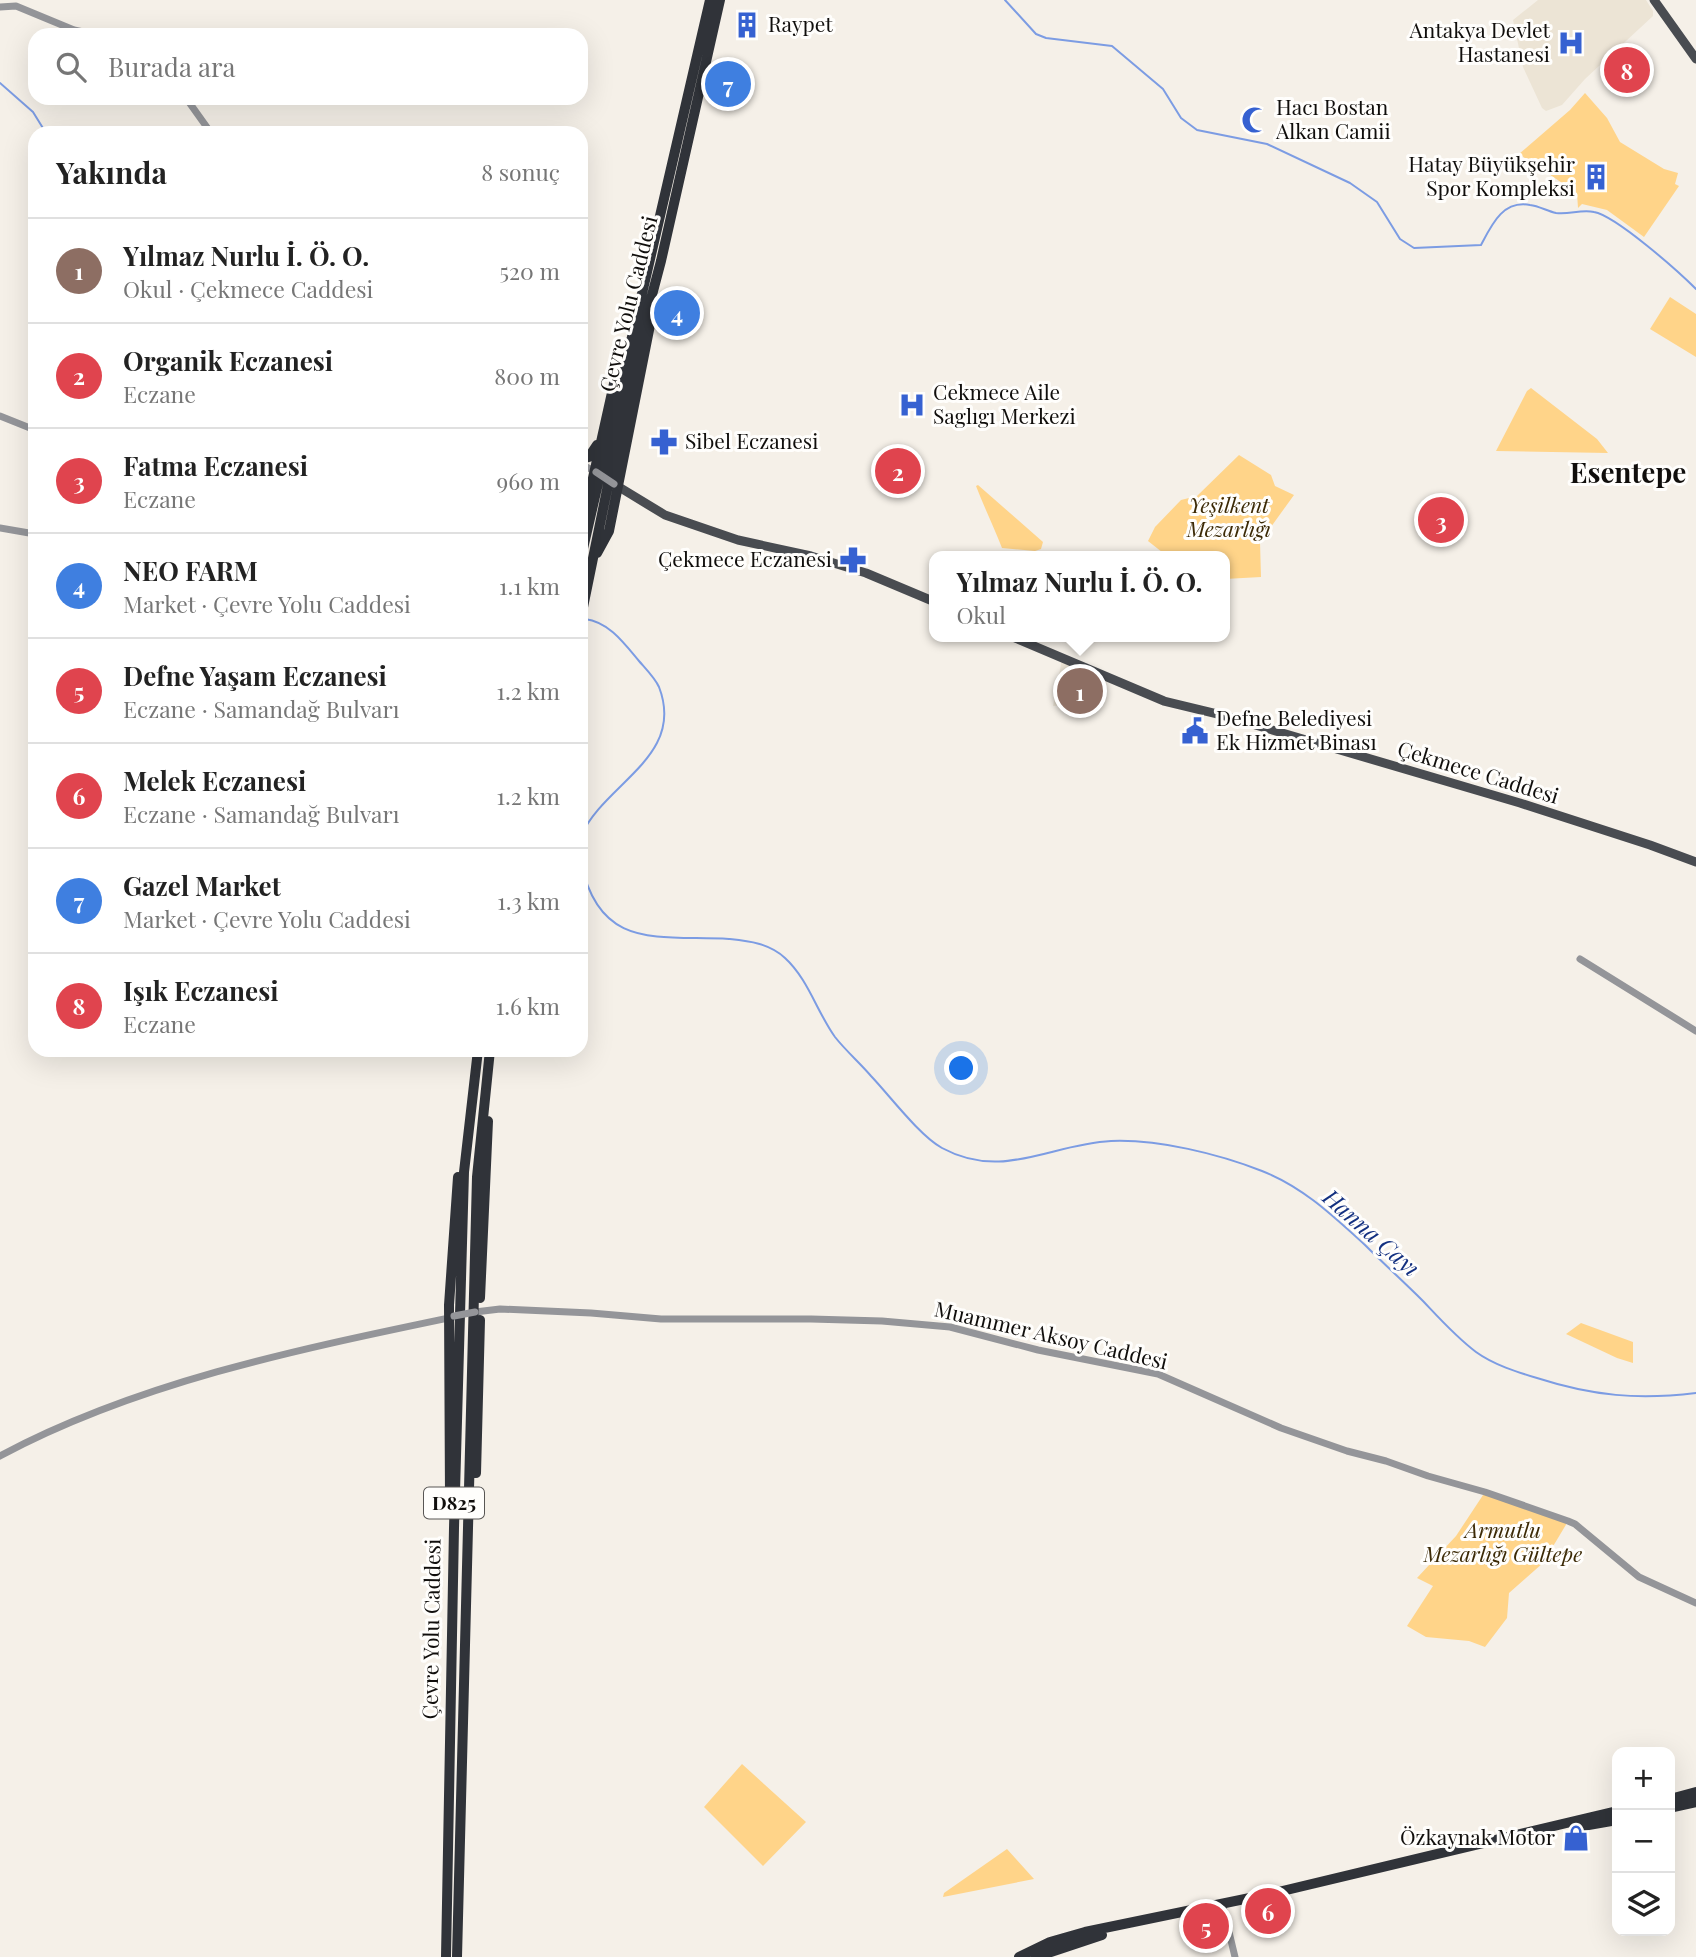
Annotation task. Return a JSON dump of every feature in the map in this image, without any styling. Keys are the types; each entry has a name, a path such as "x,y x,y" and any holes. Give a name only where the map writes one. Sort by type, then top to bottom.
{"highway":[{"name":"Çevre Yolu Caddesi","path":"588,526 710,0"},
{"name":"Çevre Yolu Caddesi","path":"588,583 629,382 661,261 720,0"},
{"path":"593,559 609,531 646,352 661,261"},
{"path":"588,502 623,351 648,273"},
{"path":"588,458 601,438"},
{"name":"Çevre Yolu Caddesi","path":"446,1957 464,1172 477,1057"},
{"name":"Çevre Yolu Caddesi","path":"457,1957 477,1177 489,1057"},
{"path":"454,1528 448,1484 451,1317 460,1148 476,1062"},
{"path":"468,1554 476,1469 477,1312 488,1145 488,1064"},
{"path":"1675,1798 1696,1793"},
{"path":"1675,1807 1696,1802"},
{"path":"1019,1957 1050,1942 1085,1932 1274,1893 1612,1812"},
{"path":"1036,1957 1091,1937 1538,1835 1612,1821"}],"main road":[{"path":"1654,0 1696,59"},
{"path":"617,486 665,514 738,540 811,556 866,573 929,599"},
{"name":"Çekmece Caddesi","path":"1025,642 1164,701 1218,714 1520,803 1696,864"}],"street":[{"path":"0,7 16,6 69,28"},
{"path":"191,105 206,126"},
{"path":"0,416 28,427"},
{"path":"588,466 617,486"},
{"path":"0,528 28,533"},
{"path":"1580,959 1696,1031"},
{"name":"Muammer Aksoy Caddesi","path":"0,1456 42,1433 148,1392 214,1373 477,1312 500,1309 591,1313 661,1320 811,1319 939,1325 1038,1350 1158,1374 1281,1428 1568,1521 1639,1577 1696,1603"},
{"path":"1223,1908 1235,1957"}],"shaded area":[{"name":"Antakya Devlet Hastanesi","path":"1538,0 1646,0 1653,16 1585,79 1562,105 1546,111 1542,108 1523,67 1513,20"},
{"path":"1062,659 1106,679 1102,702 1053,706"}],"green space":[{"path":"1585,93 1607,118 1620,142 1664,169 1678,173 1675,184 1679,186 1644,237 1607,210 1582,204 1578,208 1577,193 1519,154 1570,110"},
{"path":"1670,297 1696,314 1696,357 1650,329"},
{"path":"1531,388 1597,439 1608,453 1496,451"},
{"name":"Yeşilkent Mezarlığı","path":"1239,455 1271,475 1275,486 1294,495 1260,542 1261,577 1230,579 1230,551 1161,551 1148,541 1155,527 1181,500 1197,496"},
{"path":"976,486 1043,542 1041,549 1035,551 1002,548"},
{"path":"1581,1323 1633,1342 1633,1363 1566,1334"},
{"name":"Armutlu Mezarlığı Gültepe","path":"1485,1492 1567,1523 1543,1563 1509,1593 1507,1618 1485,1647 1469,1641 1426,1637 1407,1626 1433,1586 1417,1578 1456,1536"},
{"path":"742,1764 806,1822 763,1866 704,1807"},
{"path":"1007,1849 1034,1879 943,1897 944,1893"}],"waterway":[{"path":"1005,0 1036,34 1046,38 1112,46 1163,89 1181,118 1197,130 1267,144 1350,183 1377,202 1400,239 1414,248 1481,245 1500,215 1512,206 1521,204 1556,213 1589,211 1604,216 1631,233 1696,289"},
{"path":"0,83 33,112 42,126"},
{"path":"588,620 601,624 615,634 650,673 659,687 664,711 661,732 652,751 588,824"},
{"name":"Hanna Çayı","path":"588,885 602,911 617,925 636,932 656,936 751,942 779,953 800,976 839,1042 914,1125 942,1148 964,1157 1006,1161 1111,1141 1148,1142 1188,1149 1245,1165 1291,1185 1317,1203 1365,1245 1448,1328 1490,1361 1537,1378 1597,1393 1635,1396 1696,1393"}],"place":[{"name":"Raypet","path":"747,25"},
{"name":"Antakya Devlet Hastanesi","path":"1571,43"},
{"name":"Işık Eczanesi","path":"1627,70"},
{"name":"Gazel Market","path":"728,84"},
{"name":"Hacı Bostan Alkan Camii","path":"1255,120"},
{"name":"Hatay Büyükşehir Spor Kompleksi","path":"1596,177"},
{"name":"NEO FARM","path":"677,313"},
{"name":"Cekmece Aile Saglıgı Merkezi","path":"912,405"},
{"name":"Sibel Eczanesi","path":"664,442"},
{"name":"Organik Eczanesi","path":"898,471"},
{"name":"Fatma Eczanesi","path":"1441,520"},
{"name":"Çekmece Eczanesi","path":"853,560"},
{"name":"Yılmaz Nurlu İ. Ö. O.","path":"1080,691"},
{"name":"Defne Belediyesi Ek Hizmet Binası","path":"1195,731"},
{"name":"Özkaynak Motor","path":"1576,1838"},
{"name":"Melek Eczanesi","path":"1268,1911"},
{"name":"Defne Yaşam Eczanesi","path":"1206,1926"}],"district":[{"name":"Esentepe","path":"1628,473"}]}
